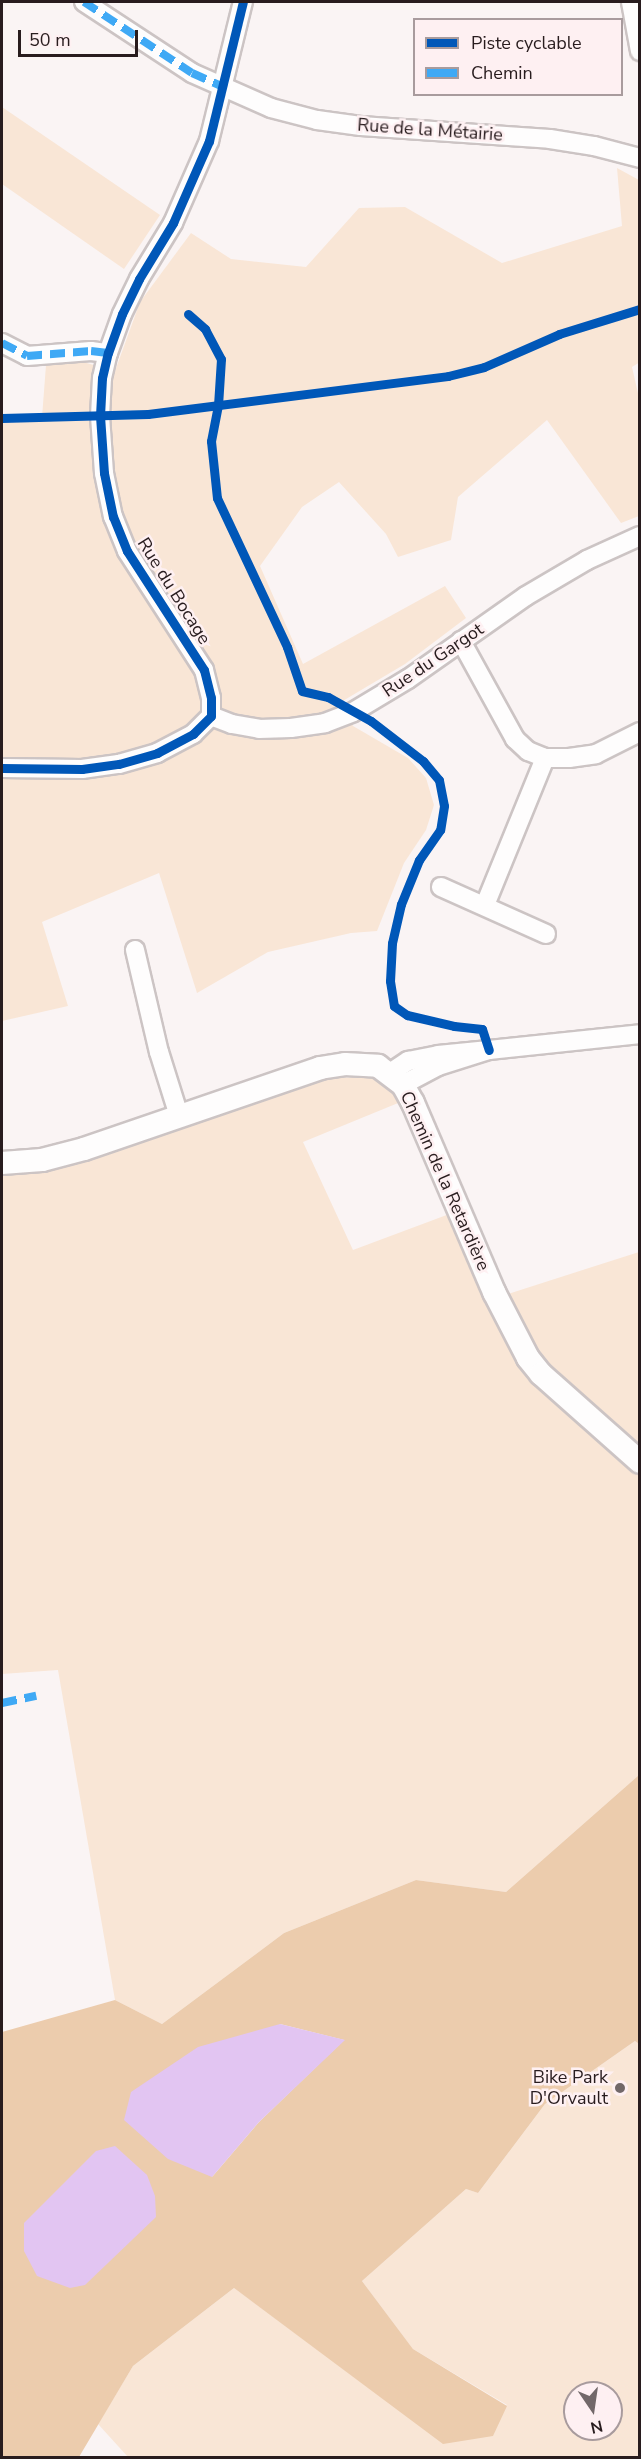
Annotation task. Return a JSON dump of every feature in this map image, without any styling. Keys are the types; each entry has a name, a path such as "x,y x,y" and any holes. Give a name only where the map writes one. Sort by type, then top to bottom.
{"street":[{"name":"Rue de la Métairie","path":"84,2 192,73 271,108 317,120 361,126 550,140 594,146 639,158"},
{"name":"Rue du Bocage","path":"211,716 211,698 204,670 127,551 113,517 104,473 100,424 102,378 108,353 139,279 173,223 192,185 209,141 243,2"},
{"path":"631,2 639,51"},
{"path":"2,343 27,356 91,351 108,353"},
{"name":"Rue du Gargot","path":"211,716 232,724 259,729 325,723 363,706 526,596 587,560 639,536"},
{"path":"461,641 515,739 528,751 545,758 569,759 596,754 639,732"},
{"path":"2,768 82,769 119,764 157,753 185,738 211,716"},
{"path":"485,905 545,758"},
{"path":"441,887 546,934"},
{"path":"135,950 159,1052 179,1116"},
{"path":"396,1079 489,1050 639,1034"},
{"name":"Chemin de la Retardière","path":"2,1163 42,1160 320,1068 359,1063 378,1066 396,1079 494,1292 528,1358 541,1374 639,1462"}],"shaded area":[{"path":"2,107 160,215 124,269 2,184"},
{"path":"617,168 639,180 640,362 632,367 640,402 639,516 621,523 547,420 458,497 451,540 398,557 386,534 339,482 302,507 260,566 303,664 445,586 466,618 405,664 341,702 353,726 408,758 426,778 434,805 426,830 404,863 377,931 351,933 268,952 197,993 159,873 42,922 68,1006 2,1021 2,422 42,417 46,365 83,362 115,371 140,302 191,233 231,259 306,267 359,208 405,207 502,263 622,226"},
{"path":"372,1077 403,1101 303,1142 353,1250 452,1213 492,1299 639,1252 639,1775 506,1892 416,1880 284,1933 162,2024 115,2000 58,1670 2,1674 2,1173 321,1078"},
{"path":"639,1775 639,2044 635,2041 545,2104 478,2193 466,2189 362,2281 413,2349 507,2406 493,2436 443,2444 234,2288 133,2366 79,2457 2,2458 2,2032 115,2000 162,2024 284,1933 416,1880 506,1892","holes":["280,2024 344,2040 259,2122 212,2177"]},
{"path":"280,2024 345,2040 259,2122 212,2177 168,2159 124,2120 131,2092 198,2047"},
{"path":"635,2041 639,2044 639,2457 128,2457 98,2424 133,2366 234,2288 443,2443 507,2405 413,2349 362,2281 466,2189 478,2193 545,2104"},
{"path":"115,2146 147,2175 155,2196 156,2217 85,2285 70,2288 37,2276 24,2251 24,2223 96,2151"}],"marked path":[{"path":"84,2 192,73 224,87"},
{"path":"2,343 27,356 91,351 108,353"},
{"path":"2,1703 36,1696"}],"cycle path":[{"path":"2,768 82,769 119,764 157,753 193,734 211,716 211,698 204,670 127,551 113,517 104,473 100,416 102,378 122,314 139,279 173,223 209,141 243,2"},
{"path":"2,418 148,414 448,376 484,367 559,334 640,309"},
{"path":"188,314 205,329 221,359 218,405 211,441 217,498 287,647 302,691 328,697 371,721 423,761 439,780 444,806 440,830 419,860 401,904 392,943 390,981 394,1006 407,1015 454,1026 482,1029 489,1050"}],"place":[{"name":"Bike Park D'Orvault","path":"620,2088"}]}
